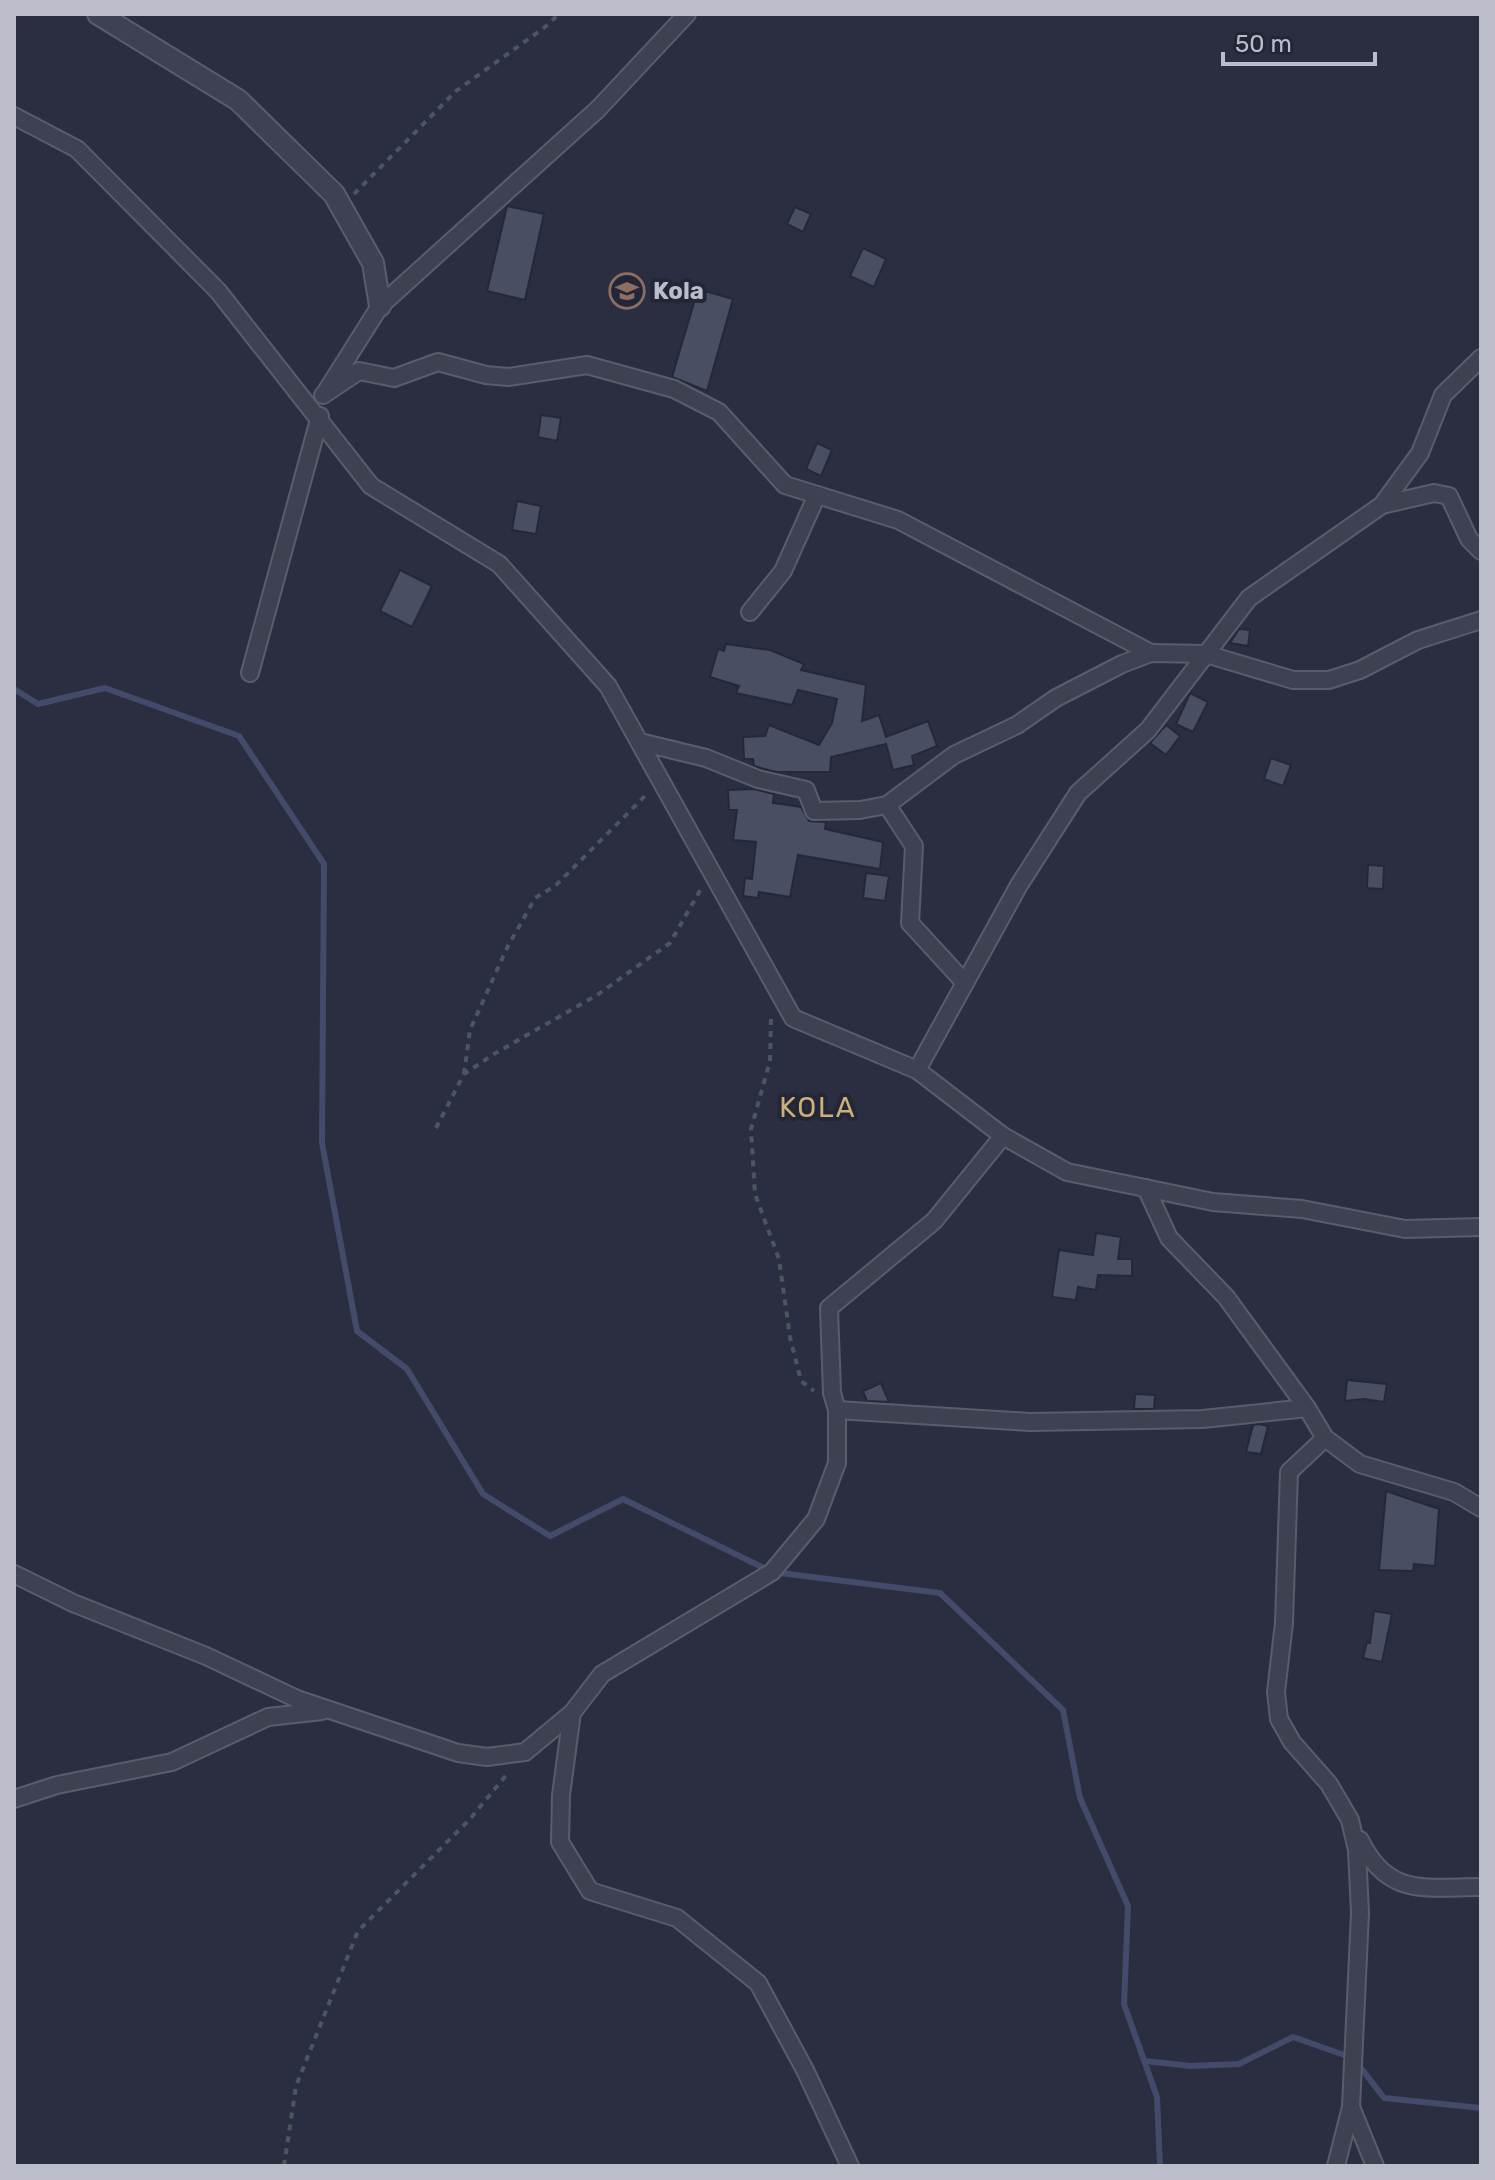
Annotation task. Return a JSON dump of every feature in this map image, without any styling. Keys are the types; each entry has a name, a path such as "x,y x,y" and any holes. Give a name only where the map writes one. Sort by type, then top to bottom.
{"street":[{"path":"98,14 238,100 334,194 373,263 380,306"},
{"path":"250,673 320,421 323,395 380,306 598,109 687,14"},
{"path":"14,116 77,149 218,291 371,486 499,564 608,686 793,1018 917,1070 1003,1136 1067,1172 1213,1202 1302,1209 1405,1229 1481,1227"},
{"path":"917,1070 1019,885 1078,793 1148,730 1249,598 1382,505 1420,453 1443,395 1481,358"},
{"path":"323,395 359,371 394,378 438,362 486,375 508,377 587,365 674,389 719,412 785,485 898,520 1151,653"},
{"path":"1382,505 1434,493 1449,496 1469,539 1481,551"},
{"path":"750,612 783,571 817,495"},
{"path":"640,742 706,758 758,779 806,790 814,811 860,810 887,805 954,755 1017,725 1056,698 1122,664 1151,653 1206,654 1293,680 1329,680 1360,670 1418,640 1481,620"},
{"path":"887,805 914,846 910,923 965,983"},
{"path":"14,1574 73,1603 206,1656 297,1699 458,1753 487,1757 525,1752 572,1713 602,1674 772,1572 816,1519 837,1463 837,1410 832,1393 829,1308 934,1221 1003,1136"},
{"path":"1146,1188 1169,1238 1226,1297 1307,1408 1325,1438 1360,1464 1454,1492 1481,1508"},
{"path":"837,1410 1030,1422 1203,1419 1307,1408"},
{"path":"1325,1438 1289,1472 1284,1623 1276,1692 1279,1719 1292,1742 1329,1784 1370,1862 1389,1879 1415,1887 1481,1887"},
{"path":"14,1799 57,1785 172,1762 268,1717 329,1710"},
{"path":"572,1713 561,1795 560,1842 590,1891 677,1918 758,1983 805,2070 850,2166"},
{"path":"1336,2166 1351,2107 1360,1913 1357,1850 1350,1820"},
{"path":"1351,2107 1375,2166"}],"path":[{"path":"342,206 456,91 559,14"},
{"path":"436,1128 464,1074 470,1030 507,948 535,898 555,886 661,780"},
{"path":"464,1074 597,995 670,943 712,871"},
{"path":"772,980 770,1061 751,1129 755,1194 779,1259 790,1337 801,1381 837,1410"},
{"path":"284,2166 296,2086 358,1931 470,1819 525,1752"}],"building":[{"path":"507,206 544,214 525,300 487,291"},
{"path":"795,207 811,214 803,232 787,224"},
{"path":"863,248 886,259 874,287 850,276"},
{"path":"698,289 733,299 707,391 672,377"},
{"path":"541,415 561,418 557,441 538,437"},
{"path":"817,443 832,450 821,476 806,469"},
{"path":"517,501 541,506 536,534 512,530"},
{"path":"400,570 432,586 412,627 380,611"},
{"path":"1239,629 1250,630 1248,646 1230,643"},
{"path":"726,644 770,650 804,664 801,670 866,685 862,721 879,715 886,737 928,721 937,746 912,756 914,765 893,770 886,744 831,757 830,772 776,772 754,766 753,759 744,759 743,737 765,736 769,725 819,745 832,723 837,699 798,690 792,705 736,693 739,686 710,677 718,649 724,651"},
{"path":"1190,693 1208,702 1193,732 1176,724"},
{"path":"1166,725 1180,736 1166,755 1150,743"},
{"path":"1271,758 1291,765 1283,786 1264,779"},
{"path":"754,789 774,794 773,803 801,807 809,821 826,822 825,829 883,842 880,869 798,855 790,897 759,892 758,898 743,896 745,878 752,879 756,842 733,840 737,810 729,810 728,790"},
{"path":"1368,865 1384,866 1383,889 1367,888"},
{"path":"866,873 889,876 885,901 863,898"},
{"path":"1096,1233 1121,1237 1118,1259 1132,1259 1132,1276 1098,1275 1096,1290 1078,1287 1076,1300 1052,1297 1059,1250 1093,1255"},
{"path":"1347,1380 1387,1384 1384,1402 1364,1399 1345,1401"},
{"path":"881,1383 889,1402 867,1401 863,1391"},
{"path":"1135,1394 1155,1395 1154,1409 1134,1409"},
{"path":"1253,1425 1268,1426 1261,1454 1246,1452"},
{"path":"1386,1491 1439,1509 1435,1566 1414,1564 1413,1571 1379,1570"},
{"path":"1374,1611 1392,1614 1382,1662 1363,1658 1367,1642 1370,1643"}],"waterway":[{"path":"14,689 38,704 105,688 239,736 324,864 322,1143 357,1331 407,1369 483,1494 550,1536 623,1499 772,1572 940,1593 1063,1710 1080,1798 1128,1906 1124,2004 1157,2097 1160,2166"},
{"path":"1145,2061 1191,2066 1239,2064 1293,2037 1350,2057"},
{"path":"1358,2064 1384,2098 1481,2108"}],"place":[{"name":"Kola","path":"627,291"}],"district":[{"name":"KOLA","path":"818,1107"}]}
